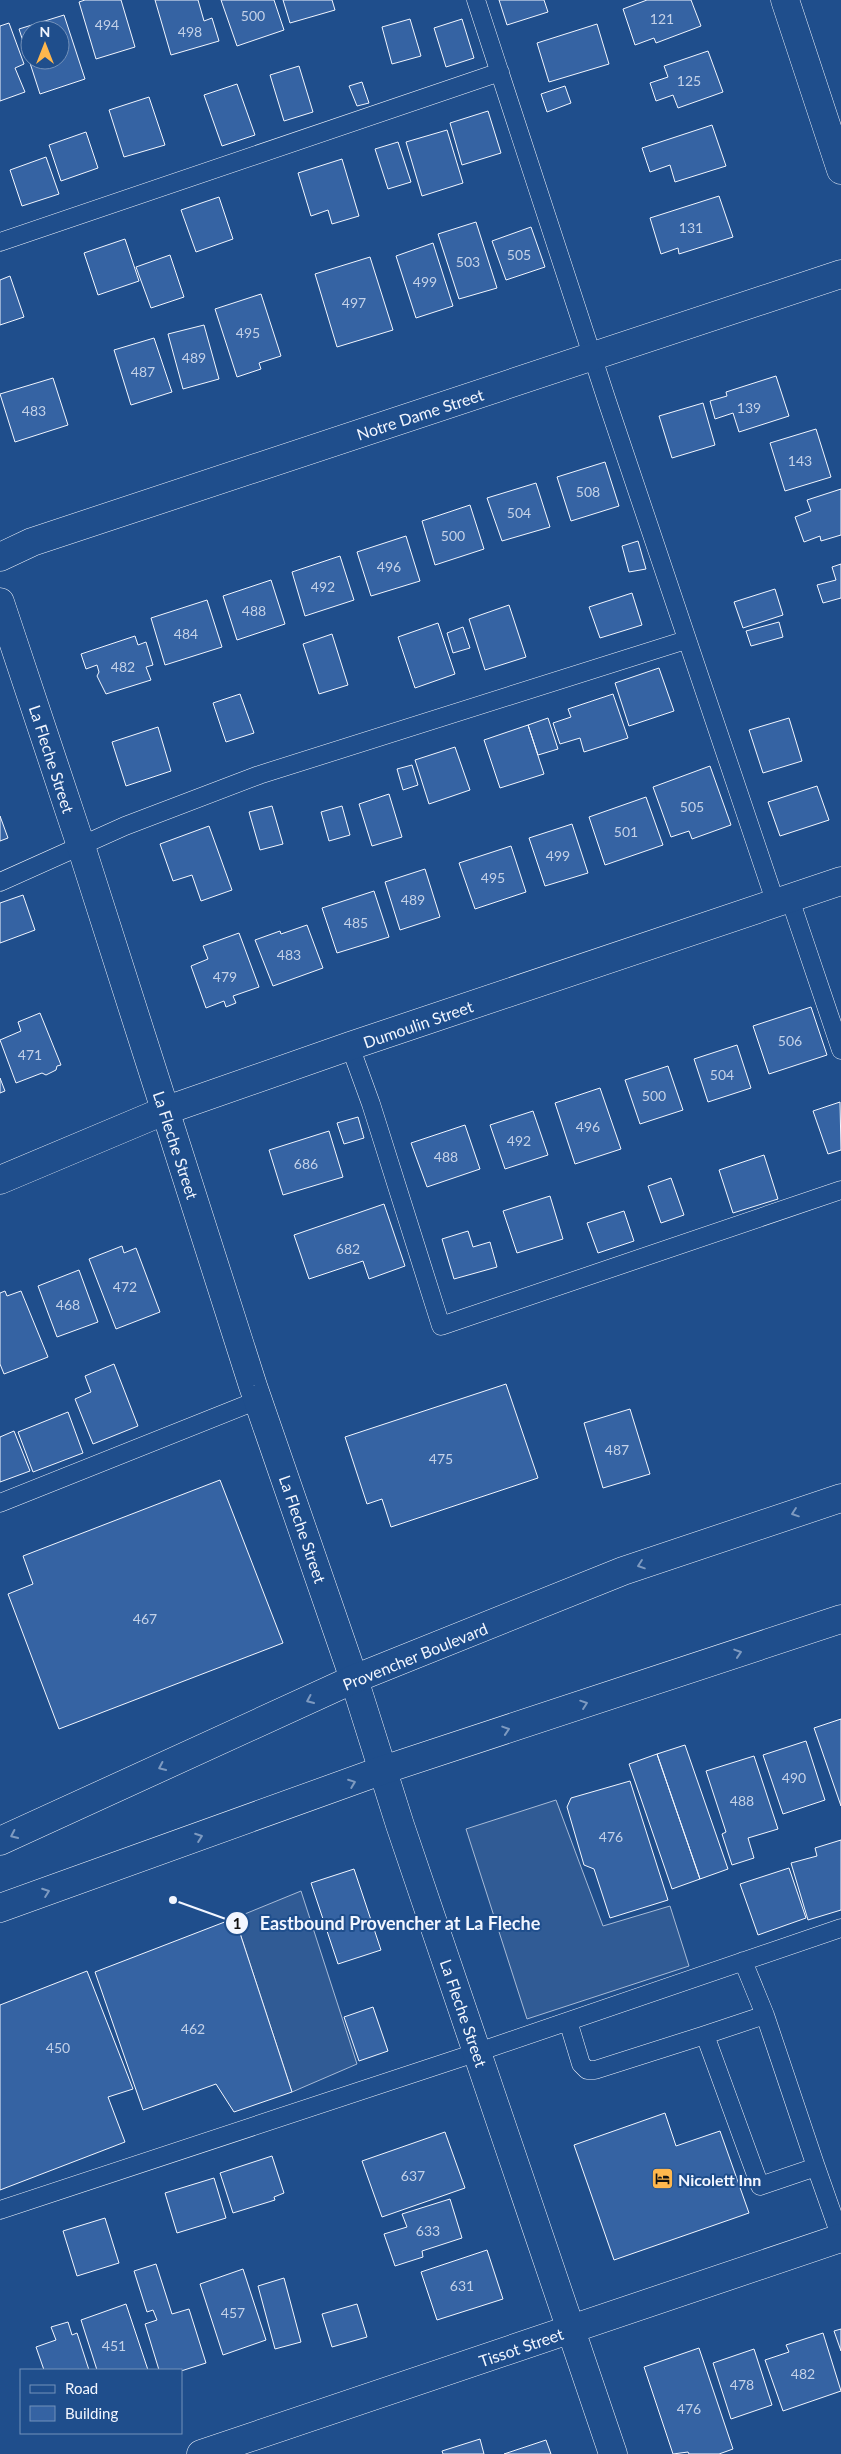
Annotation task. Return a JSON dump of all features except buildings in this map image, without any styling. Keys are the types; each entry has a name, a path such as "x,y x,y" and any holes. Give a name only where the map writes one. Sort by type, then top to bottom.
{"street":[{"path":"785,0 841,170"},
{"name":"Notre Dame Street","path":"0,557 32,542 841,274"},
{"name":"La Fleche Street","path":"0,602 81,846 164,1112 258,1400 354,1680 400,1825 613,2454"},
{"name":"Dumoulin Street","path":"0,1180 164,1112 350,1046 841,881"},
{"name":"Provencher Boulevard","path":"0,1841 354,1680 418,1656 623,1571 841,1498"},
{"path":"0,1908 383,1770 841,1619"},
{"name":"Tissot Street","path":"201,2454 841,2238"}],"lane":[{"path":"476,0 686,640 783,901 841,1050"},
{"path":"0,242 500,72"},
{"path":"0,882 125,826 259,775 686,640"},
{"path":"350,1046 371,1104 441,1326 841,1190"},
{"path":"0,1503 258,1400"},
{"path":"0,2210 478,2052 841,1928"},
{"path":"744,1961 765,2015 841,2238"},
{"path":"568,2021 581,2064 587,2070 595,2070 765,2015"},
{"path":"705,2035 760,2186 816,2168"}],"shaded area":[{"path":"556,1800 603,1926 670,1906 689,1966 527,2019 466,1829"},
{"path":"301,1891 357,2064 292,2092 235,1918"}],"place":[{"name":"Eastbound Provencher at La Fleche","path":"173,1900"},
{"name":"Nicolett Inn","path":"662,2179"}]}
